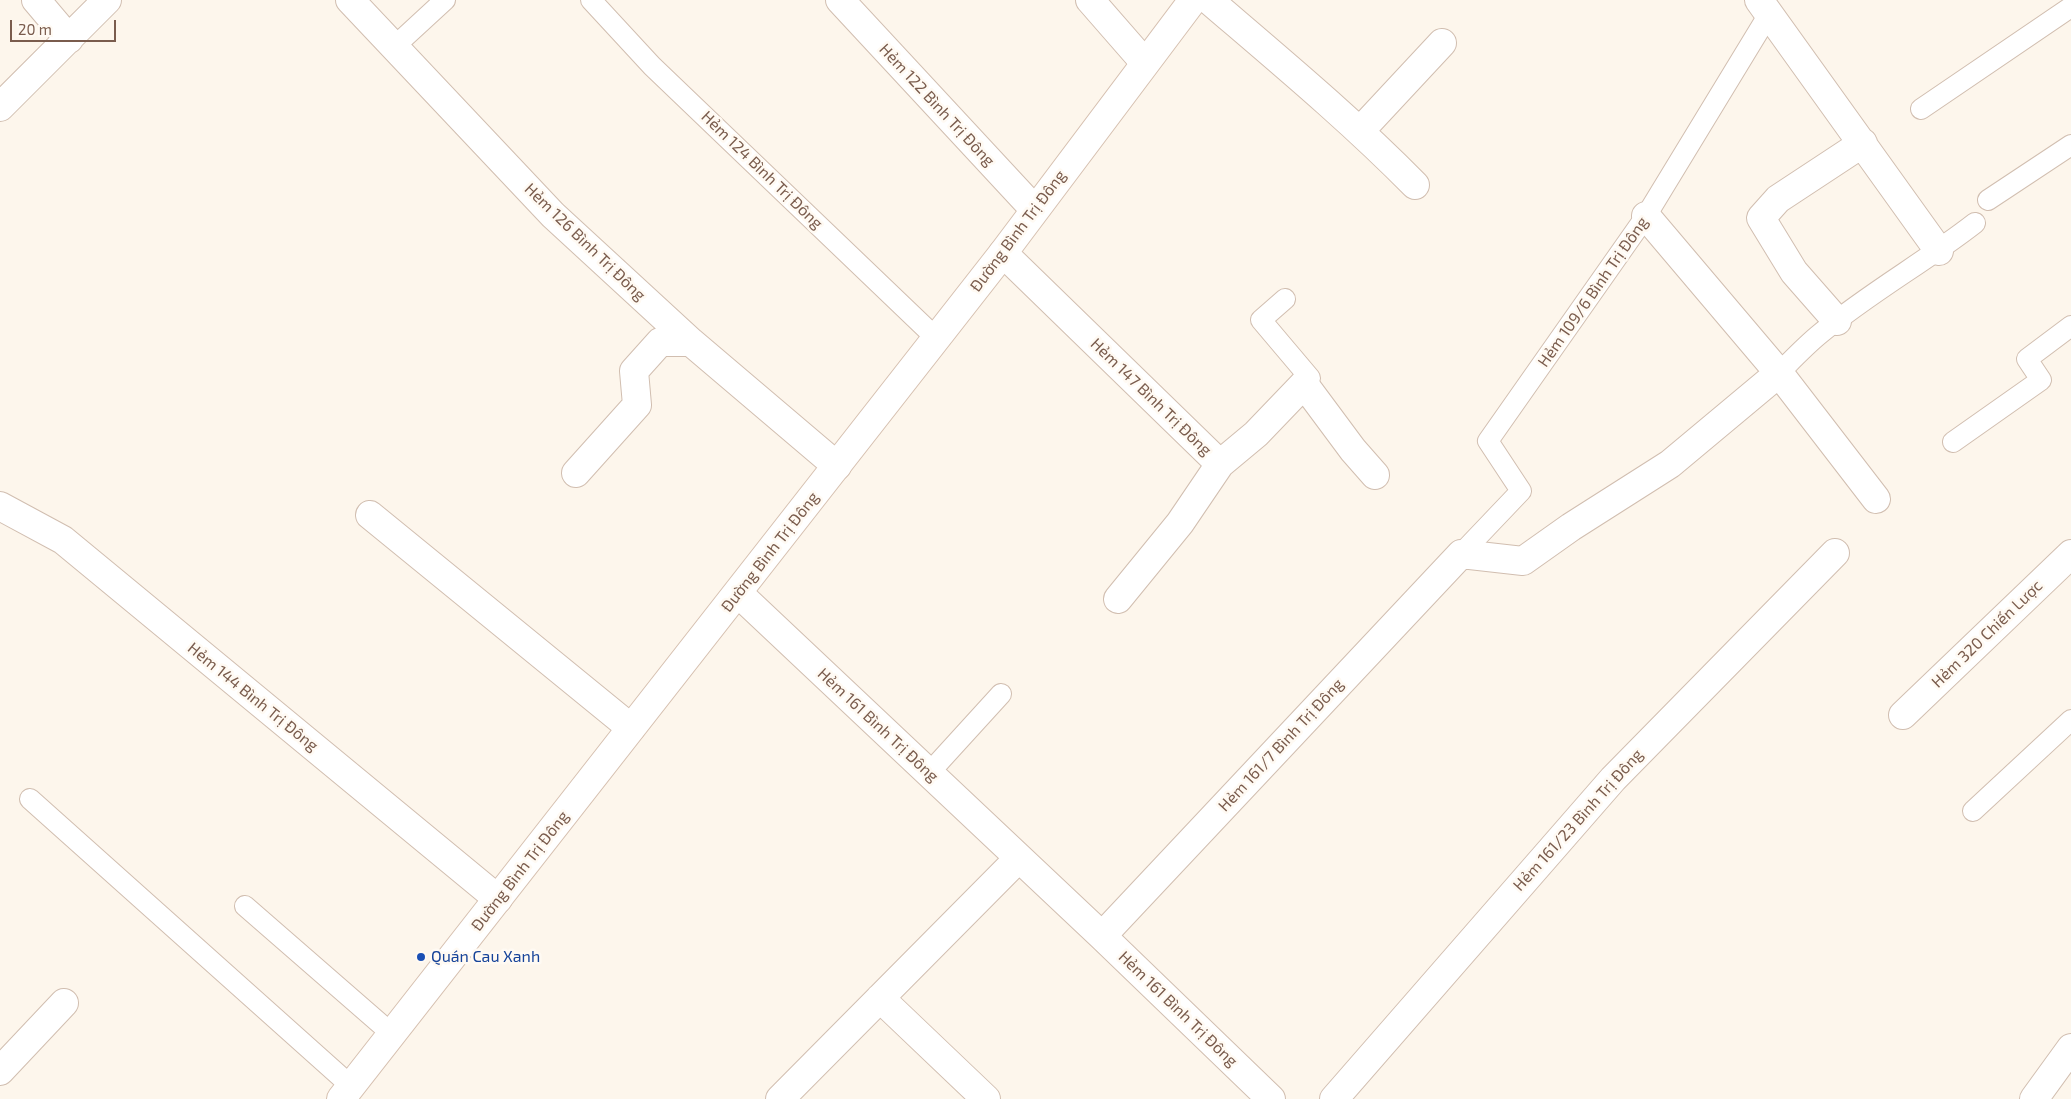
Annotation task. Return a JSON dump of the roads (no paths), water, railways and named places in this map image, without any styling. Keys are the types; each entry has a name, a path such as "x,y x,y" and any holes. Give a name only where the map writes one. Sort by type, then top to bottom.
{"street":[{"path":"36,0 69,39"},
{"path":"0,107 107,0"},
{"name":"Hẻm 126 Bình Trị Đông","path":"350,0 553,215 691,342 837,466"},
{"name":"Hẻm 122 Bình Trị Đông","path":"840,0 1034,209"},
{"path":"1090,0 1145,63"},
{"name":"Đường Bình Trị Đông","path":"346,1092 1003,253 1034,209 1193,0"},
{"path":"1209,0 1360,131 1415,185"},
{"path":"1764,7 1939,251"},
{"path":"1360,131 1442,43"},
{"path":"1837,320 1794,272 1760,218 1778,199 1863,143"},
{"path":"1646,216 1779,373 1876,500"},
{"name":"Hẻm 147 Bình Trị Đông","path":"1003,253 1220,464 1256,434 1304,384"},
{"path":"576,473 637,405 634,371 660,342 691,342"},
{"path":"1461,554 1523,561 1670,464 1779,373"},
{"path":"1304,384 1353,450 1376,474"},
{"path":"1118,599 1180,523 1220,464"},
{"name":"Hẻm 144 Bình Trị Đông","path":"0,506 63,540 498,899"},
{"path":"370,515 631,728"},
{"name":"Hẻm 161/23 Bình Trị Đông","path":"1334,1099 1613,779 1835,553"},
{"name":"Hẻm 161/7 Bình Trị Đông","path":"1102,936 1461,554"},
{"name":"Hẻm 320 Chiến Lược","path":"1903,715 2071,554"},
{"name":"Hẻm 161 Bình Trị Đông","path":"738,593 1272,1099"},
{"path":"780,1099 1019,858"},
{"path":"880,998 986,1099"},
{"path":"0,1070 64,1003"},
{"path":"2034,1099 2071,1048"}],"lane":[{"path":"395,46 444,0"},
{"name":"Hẻm 124 Bình Trị Đông","path":"590,0 652,66 936,338"},
{"name":"Hẻm 109/6 Bình Trị Đông","path":"1461,554 1521,491 1488,441 1646,216 1764,7"},
{"path":"1921,109 2071,7"},
{"path":"1988,200 2071,145"},
{"path":"1779,373 1819,334 1837,320 1939,251 1975,223"},
{"path":"1285,299 1261,320 1310,378 1304,384"},
{"path":"1953,442 2042,380 2027,358 2071,326"},
{"path":"929,773 1002,694"},
{"path":"1973,811 2071,720"},
{"path":"30,799 346,1092"},
{"path":"245,906 392,1034"}],"place":[{"name":"Quán Cau Xanh","path":"421,957"}]}
